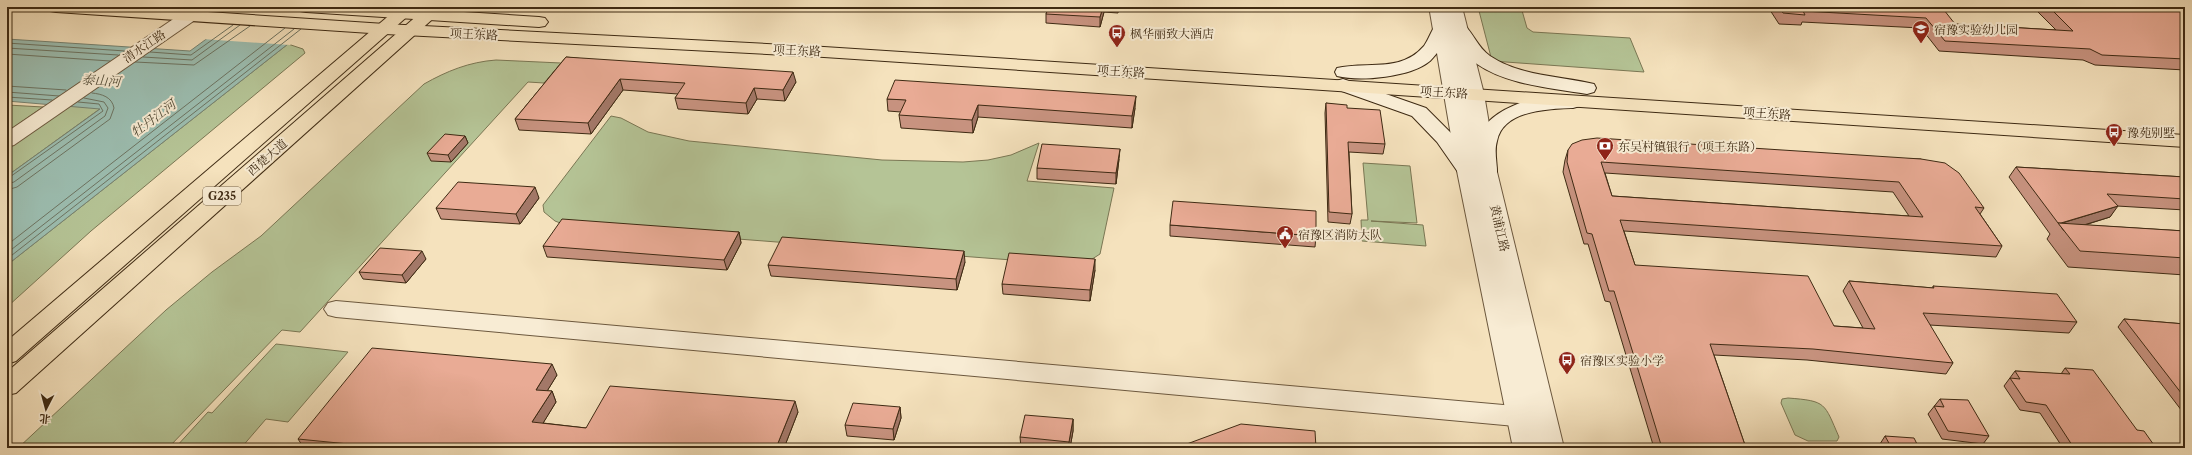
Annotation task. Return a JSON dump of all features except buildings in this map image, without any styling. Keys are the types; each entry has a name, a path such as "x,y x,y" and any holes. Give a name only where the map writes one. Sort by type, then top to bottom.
{"main road":[{"path":"56,7 195,12 216,18 385,29"},
{"name":"项王东路","path":"306,7 367,11 407,17 824,52 1344,79"},
{"name":"项王东路","path":"433,11 1463,87 2185,126"},
{"name":"西楚大道","path":"7,355 385,29 407,17 433,11"},
{"name":"西楚大道","path":"7,386 407,17"},
{"name":"项王东路","path":"1589,95 2185,141"}],"street":[{"name":"黄浦江路","path":"1438,7 1450,28 1463,87 1519,417 1526,448"},
{"name":"黄浦江路","path":"1450,28 1454,7"},
{"name":"清水江路","path":"7,141 195,12"},
{"path":"1344,79 1404,67 1419,59 1430,50 1450,28 1477,54 1493,65 1589,95"},
{"path":"1344,79 1419,112 1477,172"},
{"path":"1477,172 1486,140 1492,127 1505,117 1523,109 1589,95"},
{"name":"黄浦江路","path":"1477,172 1545,418 1551,448"},
{"path":"336,309 1519,417 1545,418"}],"green space":[{"path":"1478,7 1521,7 1527,28 1533,32 1630,38 1644,72 1492,61"},
{"path":"288,44 303,49 305,53 91,231 7,307 7,265"},
{"path":"496,60 561,63 544,83 528,82 300,332 282,330 168,448 18,448 166,310 212,272 261,236 424,84 441,75 467,65"},
{"path":"7,105 43,107 7,132"},
{"path":"66,105 101,108 7,176 7,147"},
{"path":"611,116 621,118 648,132 689,141 882,160 963,162 988,160 1011,155 1039,143 1027,181 1114,188 1100,254 1086,263 1064,264 568,226 555,221 544,212 543,205"},
{"path":"1363,163 1410,166 1417,223 1371,221 1423,225 1426,246 1362,241 1361,220 1368,220"},
{"path":"276,344 348,352 288,422 266,419 241,448 175,448 208,412 212,413"},
{"path":"1788,398 1810,401 1822,406 1827,411 1839,437 1837,441 1808,441 1795,435 1781,403 1782,399"}],"water":[{"path":"250,7 288,44 7,265 7,176 100,109 7,101 7,39 190,51"}],"pier":[{"path":"247,7 338,7 290,45 202,39"}],"place":[{"name":"宿豫实验幼儿园","path":"1921,44"},
{"name":"枫华丽致大酒店","path":"1117,48"},
{"name":"豫苑别墅","path":"2114,147"},
{"name":"东吴村镇银行（项王东路）","path":"1605,161"},
{"name":"宿豫区消防大队","path":"1285,249"},
{"name":"宿豫区实验小学","path":"1567,375"}],"water label":[{"name":"泰山河","path":"101,80"},
{"name":"牡丹江河","path":"153,118"}]}
